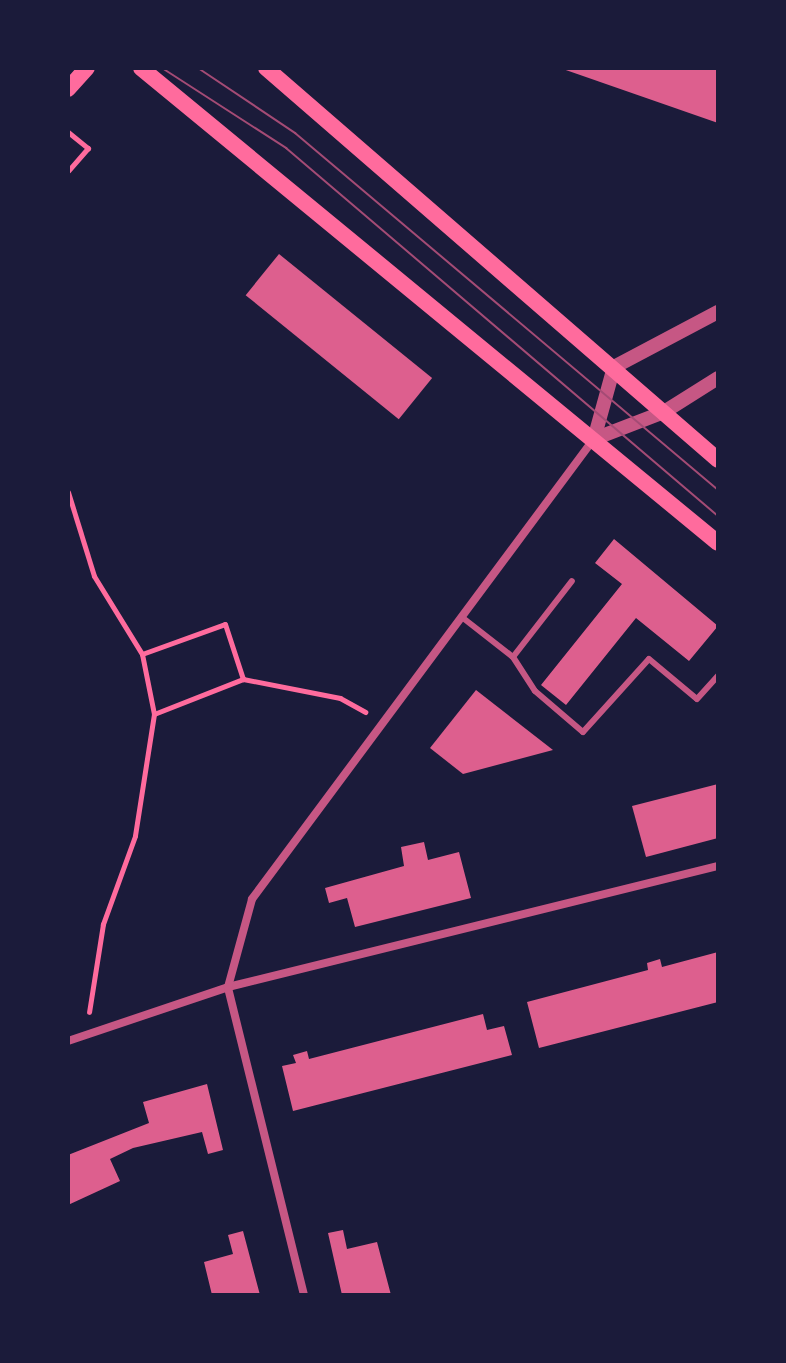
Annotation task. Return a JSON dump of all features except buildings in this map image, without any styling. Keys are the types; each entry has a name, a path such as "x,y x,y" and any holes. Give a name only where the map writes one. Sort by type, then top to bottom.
{"main road":[{"path":"68,89 87,68"},
{"path":"141,68 718,543"},
{"path":"266,68 718,460"}],"street":[{"path":"304,1295 228,987 252,899 387,724 594,439 614,367 718,312"},
{"path":"594,439 664,412 718,378"},
{"path":"68,1041 87,1031 228,987 718,866"}],"lane":[{"path":"513,657 572,581"},
{"path":"463,618 513,657 535,691 583,732 649,659 697,699 718,676"}],"path":[{"path":"68,132 88,148 68,171"},
{"path":"68,492 94,576 142,654 154,714 135,836 92,975 87,1031"},
{"path":"142,654 225,624 243,679"},
{"path":"154,714 243,679 340,698 387,724"}],"tram line":[{"path":"162,68 286,148 718,516"},
{"path":"198,68 295,133 718,490"}]}
